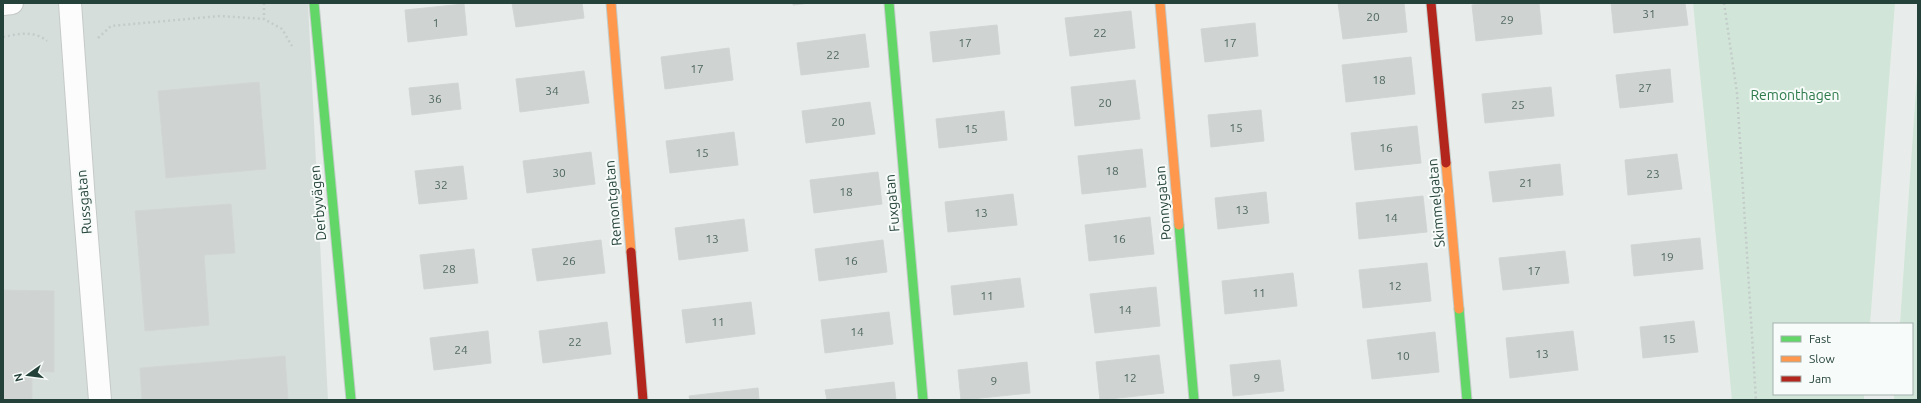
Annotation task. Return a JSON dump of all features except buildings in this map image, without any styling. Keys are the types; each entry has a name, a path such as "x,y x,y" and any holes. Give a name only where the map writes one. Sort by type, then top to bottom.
{"street":[{"path":"3,4 12,3"},
{"name":"Russgatan","path":"70,3 100,400"},
{"name":"Derbyvägen","path":"314,3 350,400"},
{"name":"Remontgatan","path":"611,3 643,400"},
{"name":"Fuxgatan","path":"890,3 923,400"},
{"name":"Ponnygatan","path":"1160,3 1194,400"},
{"name":"Skimmelgatan","path":"1432,3 1468,400"}],"path":[{"path":"264,3 264,19"},
{"path":"1724,3 1737,93 1756,400"},
{"path":"3,37 27,33 42,37 54,48 73,47 93,45 111,26 220,16 264,19 282,29 293,47"}],"shaded area":[{"path":"3,3 308,3 328,400 3,400"}],"green space":[{"name":"Remonthagen","path":"1693,3 1895,3 1870,323 1773,323 1773,395 1864,395 1864,400 1732,400"},
{"path":"1918,60 1918,400 1894,400 1894,395 1913,395 1913,323 1900,323"}],"traffic: fast":[{"path":"314,3 351,400"},
{"path":"889,3 923,400"},
{"path":"1179,225 1194,400"},
{"path":"1459,309 1467,400"}],"traffic: slow":[{"path":"611,3 631,252"},
{"path":"1160,3 1179,225"},
{"path":"1446,163 1459,309"}],"traffic: jam":[{"path":"1431,3 1446,163"},
{"path":"631,252 643,400"}]}
